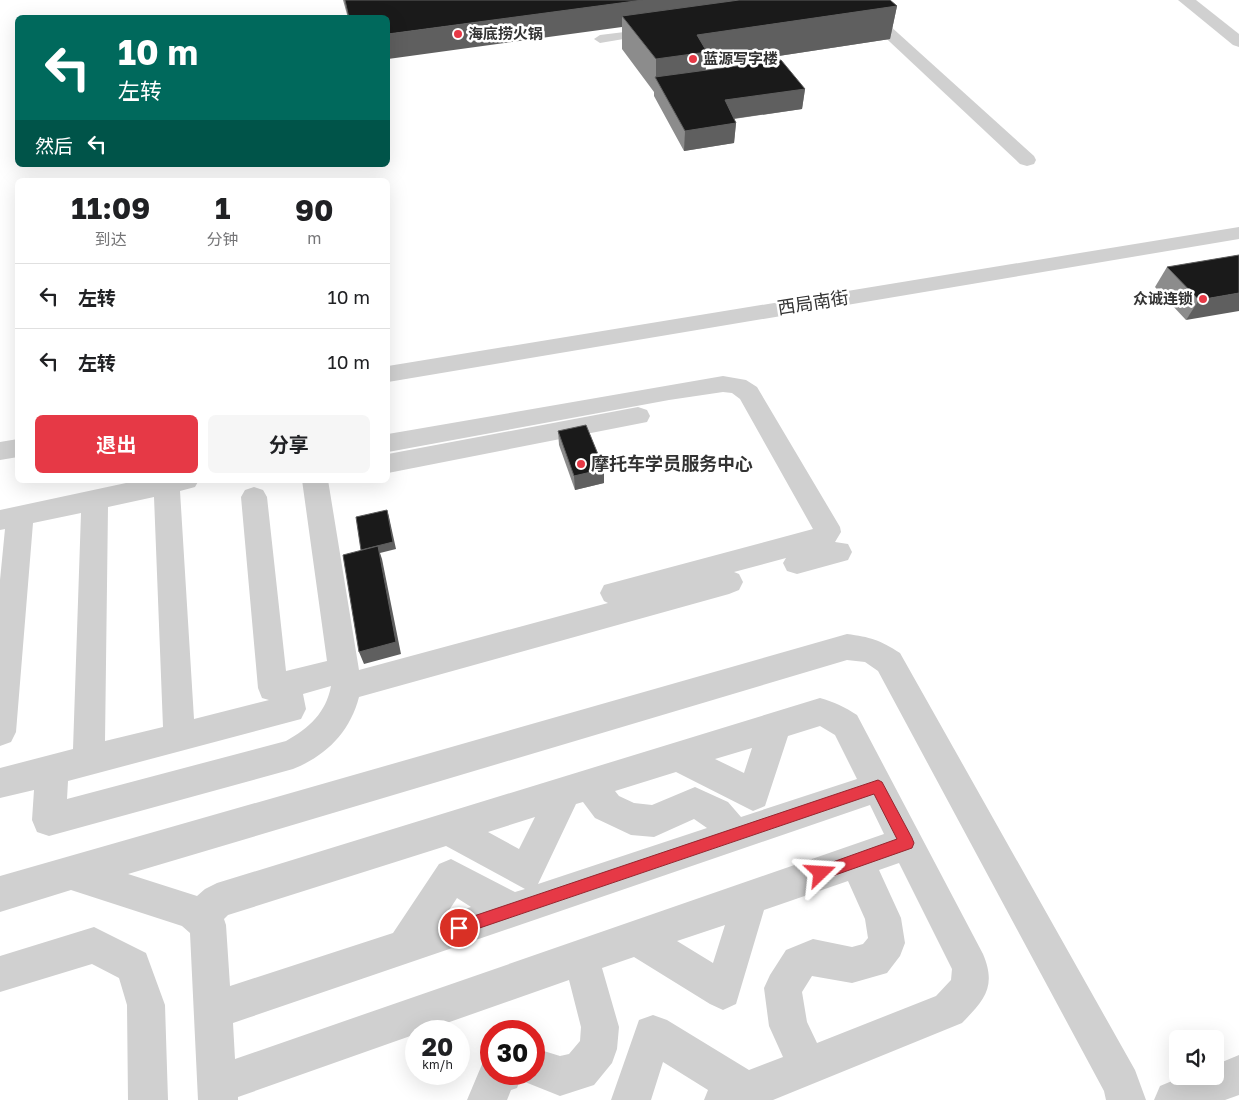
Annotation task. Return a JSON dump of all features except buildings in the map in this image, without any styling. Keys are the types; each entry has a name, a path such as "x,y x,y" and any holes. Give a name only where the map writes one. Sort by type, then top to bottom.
{"street":[{"path":"1186,0 1239,42"},
{"path":"856,2 1027,160"},
{"name":"西局南街","path":"390,374 1239,233"},
{"path":"254,496 273,688 287,684 345,678 615,594 822,537 827,532 827,527 749,393 738,386 723,384 669,392 390,443"},
{"path":"390,464 718,401 731,404 745,414 805,523 803,528 615,594"},
{"path":"0,451 15,448"},
{"path":"0,732 10,518 172,483"},
{"path":"176,483 179,738"},
{"path":"52,769 49,820 293,754 322,736 337,718 343,704 345,678 315,483"},
{"path":"89,759 95,500"},
{"path":"615,594 838,552"},
{"path":"0,894 847,648 872,650 889,662 1121,1084 1126,1100"},
{"path":"0,783 290,709 287,684"},
{"path":"200,918 217,902 820,712 834,717 846,725 970,966 970,988 949,1010 735,1096 653,1034 630,1100"},
{"path":"678,757 753,795 775,727"},
{"path":"213,1011 878,787"},
{"path":"449,829 526,872 578,788"},
{"path":"578,788 631,819 654,821 675,810 695,804 716,813 735,835"},
{"path":"71,873 193,912 208,925 218,1093 581,958 907,843"},
{"path":"808,1066 788,1026 783,988 799,963 813,957 852,965 874,960 887,943 883,918 857,860"},
{"path":"405,946 451,876 512,910"},
{"path":"638,938 723,991 750,899"},
{"path":"0,974 94,946 133,966 146,1005 148,1100"},
{"path":"545,1071 560,1076 580,1070 598,1049 600,1027 581,958"},
{"path":"1174,1100 1239,1075"},
{"path":"486,1100 493,1085"}],"lane":[{"path":"856,2 874,0"},
{"path":"600,39 659,31"}],"place":[{"name":"海底捞火锅","path":"458,34"},
{"name":"蓝源写字楼","path":"693,59"},
{"name":"众诚连锁","path":"1203,299"},
{"name":"摩托车学员服务中心","path":"581,464"}],"route":[{"path":"459,928 878,787 907,843 821,873"}]}
